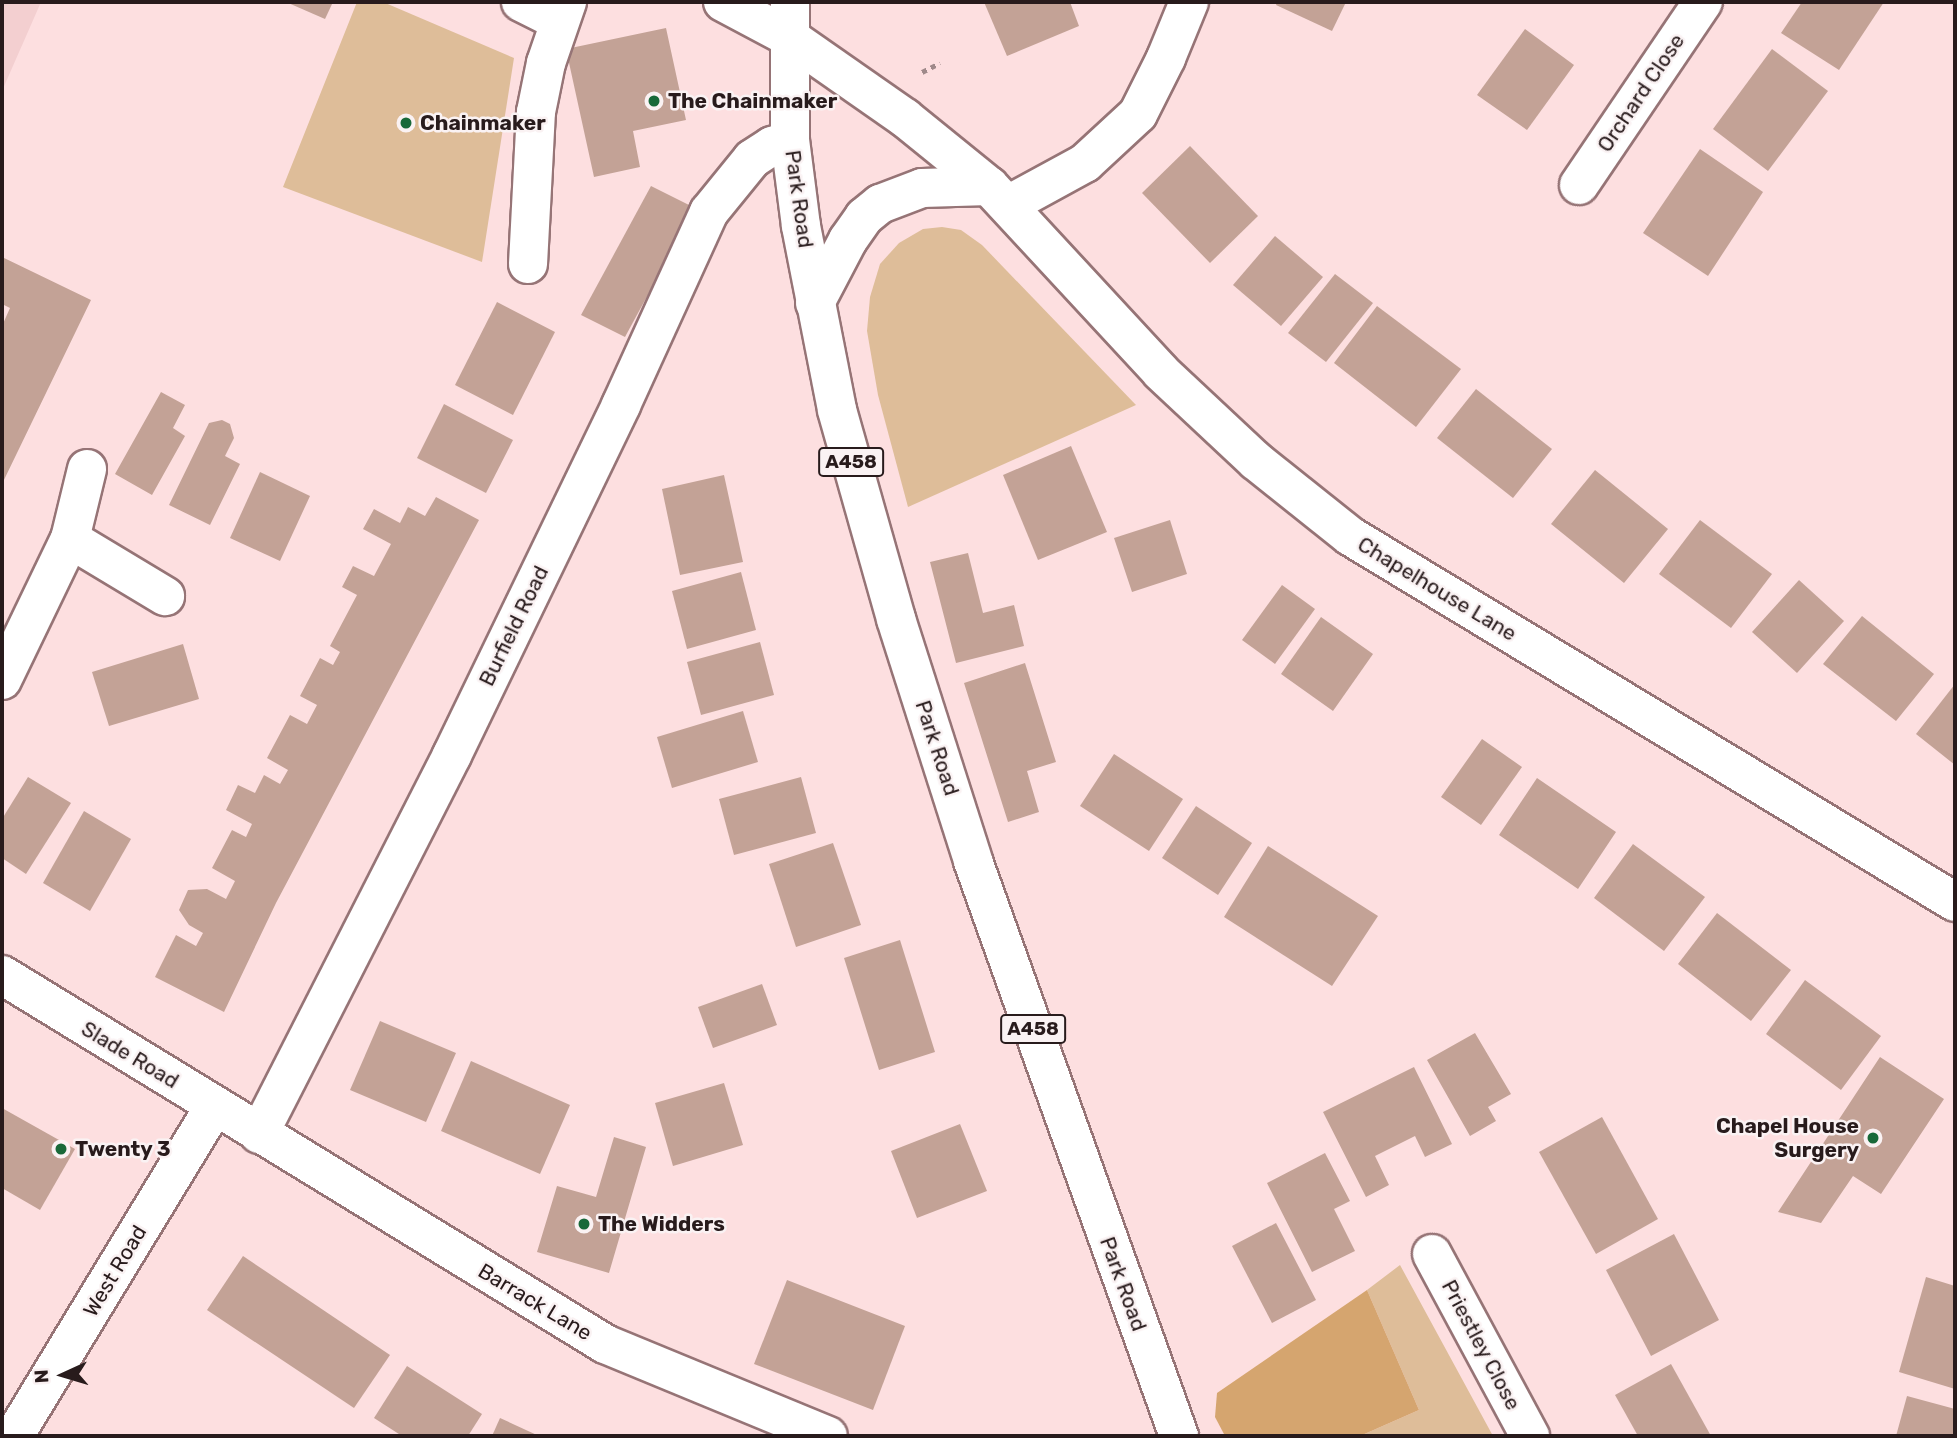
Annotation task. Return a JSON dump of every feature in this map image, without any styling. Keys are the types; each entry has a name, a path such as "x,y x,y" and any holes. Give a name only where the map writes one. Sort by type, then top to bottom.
{"main road":[{"path":"521,2 563,12 536,112 528,264"},
{"name":"Chapelhouse Lane","path":"723,2 790,19 999,195 1161,372 1256,461 1350,536 1955,902"},
{"path":"815,303 848,240 864,217 880,204 922,188 999,195 1086,163 1138,114 1166,58 1189,2"},
{"name":"Orchard Close","path":"1579,185 1703,2"},
{"name":"Park Road","path":"790,19 790,140 815,303 837,410 892,606 973,861 1180,1436"},
{"name":"Burfield Road","path":"259,1134 452,755 621,405 709,212 752,159 772,146 790,140"},
{"path":"2,680 70,539 87,469"},
{"path":"70,539 165,596"},
{"name":"Slade Road","path":"2,975 259,1134"},
{"name":"West Road","path":"14,1436 215,1106"},
{"name":"Barrack Lane","path":"259,1134 605,1344 828,1436"},
{"name":"Priestley Close","path":"1432,1254 1530,1436"}],"shaded area":[{"path":"2,2 41,2 2,91"},
{"name":"Chainmaker","path":"357,2 383,2 514,58 482,262 283,187"},
{"path":"942,227 961,230 982,245 1136,405 908,507 878,395 867,331 870,297 880,264 899,243 923,229"},
{"path":"1400,1265 1493,1436 1360,1436 1419,1410 1367,1290"},
{"path":"1367,1290 1419,1410 1360,1436 1225,1436 1215,1417 1217,1393"}],"building":[{"path":"286,2 333,2 325,19"},
{"path":"984,2 1070,2 1079,26 1007,56"},
{"path":"1277,2 1346,2 1332,31 1276,5"},
{"path":"1802,2 1884,2 1839,70 1781,33"},
{"path":"666,28 686,120 633,131 640,167 594,177 566,49"},
{"path":"1525,29 1574,65 1527,130 1477,95"},
{"path":"1772,49 1828,91 1768,171 1713,129"},
{"path":"1190,146 1258,216 1210,263 1142,193"},
{"path":"1700,149 1763,192 1708,276 1643,233"},
{"path":"651,186 695,208 625,337 581,315"},
{"path":"1275,236 1323,277 1281,326 1233,285"},
{"path":"2,257 91,300 2,484 2,326 10,308 2,304"},
{"path":"1335,274 1373,303 1326,362 1288,333"},
{"path":"497,302 555,332 513,415 455,385"},
{"path":"1377,306 1461,369 1416,427 1334,363"},
{"path":"1476,389 1552,449 1513,498 1437,438"},
{"path":"161,392 185,405 173,428 185,436 152,495 115,474"},
{"path":"444,404 513,440 486,493 417,458"},
{"path":"222,420 230,424 234,438 225,456 240,464 210,525 169,505 209,423"},
{"path":"1071,446 1107,532 1038,560 1003,475"},
{"path":"1595,470 1668,529 1624,583 1551,524"},
{"path":"260,472 310,496 280,561 230,538"},
{"path":"724,475 743,562 680,575 662,489"},
{"path":"436,497 479,520 276,903 224,1012 155,977 176,935 196,946 203,933 189,925 179,910 188,890 207,889 226,899 235,881 212,868 232,830 246,837 252,824 226,810 238,785 255,793 264,775 280,784 288,770 267,758 290,715 307,724 317,705 300,696 320,658 333,665 340,652 330,646 357,595 342,587 353,566 374,576 391,544 363,529 374,509 400,523 408,507 425,516"},
{"path":"1170,520 1187,574 1132,592 1114,538"},
{"path":"1700,520 1772,574 1731,628 1659,574"},
{"path":"968,553 983,613 1014,605 1024,646 956,663 930,562"},
{"path":"741,572 756,630 687,649 672,591"},
{"path":"1799,580 1844,621 1797,673 1752,632"},
{"path":"1282,585 1315,609 1275,664 1242,640"},
{"path":"1862,616 1934,674 1896,721 1823,664"},
{"path":"1321,617 1373,654 1333,711 1281,674"},
{"path":"760,642 774,695 701,715 687,662"},
{"path":"183,644 199,699 109,726 92,672"},
{"path":"1025,663 1056,762 1027,771 1039,812 1008,822 964,683"},
{"path":"1955,684 1955,765 1916,734"},
{"path":"743,711 758,762 672,788 657,737"},
{"path":"1482,739 1522,767 1481,825 1441,797"},
{"path":"1114,754 1183,799 1149,851 1080,806"},
{"path":"28,777 71,803 26,874 2,858 2,819"},
{"path":"801,777 816,833 734,855 719,799"},
{"path":"1537,778 1616,832 1578,889 1499,835"},
{"path":"1196,806 1252,843 1218,895 1162,858"},
{"path":"84,811 131,839 90,911 43,883"},
{"path":"833,843 861,925 796,947 769,864"},
{"path":"1633,844 1705,897 1664,951 1594,898"},
{"path":"1268,846 1378,916 1332,986 1224,917"},
{"path":"1717,913 1791,970 1751,1021 1678,964"},
{"path":"900,940 935,1052 879,1070 844,958"},
{"path":"1805,980 1881,1036 1841,1090 1766,1034"},
{"path":"762,984 777,1025 713,1048 698,1007"},
{"path":"380,1021 456,1053 426,1122 350,1090"},
{"path":"1475,1033 1511,1094 1488,1107 1496,1121 1470,1136 1427,1060"},
{"name":"Chapel House Surgery","path":"1880,1057 1944,1099 1881,1194 1853,1176 1821,1223 1778,1212"},
{"path":"471,1061 570,1105 540,1174 441,1131"},
{"path":"1414,1067 1452,1144 1425,1157 1415,1136 1375,1156 1389,1185 1366,1197 1323,1112"},
{"path":"724,1083 743,1145 673,1166 655,1103"},
{"path":"2,1108 75,1149 40,1210 2,1188"},
{"path":"1602,1117 1658,1219 1596,1254 1539,1152"},
{"path":"960,1124 987,1191 917,1218 891,1151"},
{"name":"The Widders","path":"614,1137 646,1147 609,1273 537,1252 557,1186 596,1197"},
{"path":"1325,1153 1350,1201 1334,1209 1355,1251 1312,1272 1267,1183"},
{"path":"1276,1223 1316,1300 1272,1323 1232,1246"},
{"path":"1674,1234 1719,1320 1651,1356 1606,1270"},
{"path":"243,1256 390,1355 354,1408 207,1310"},
{"path":"1926,1277 1955,1286 1955,1389 1899,1372"},
{"path":"787,1280 905,1326 873,1410 754,1364"},
{"path":"1671,1364 1711,1436 1638,1436 1615,1395"},
{"path":"407,1366 482,1414 468,1436 402,1436 374,1418"},
{"path":"1907,1396 1955,1409 1955,1436 1896,1436"},
{"path":"500,1418 539,1436 492,1436"}],"place":[{"name":"The Chainmaker","path":"654,101"},
{"name":"Chainmaker","path":"406,123"},
{"name":"Chapel House Surgery","path":"1873,1138"},
{"name":"Twenty 3","path":"61,1149"},
{"name":"The Widders","path":"584,1224"}]}
